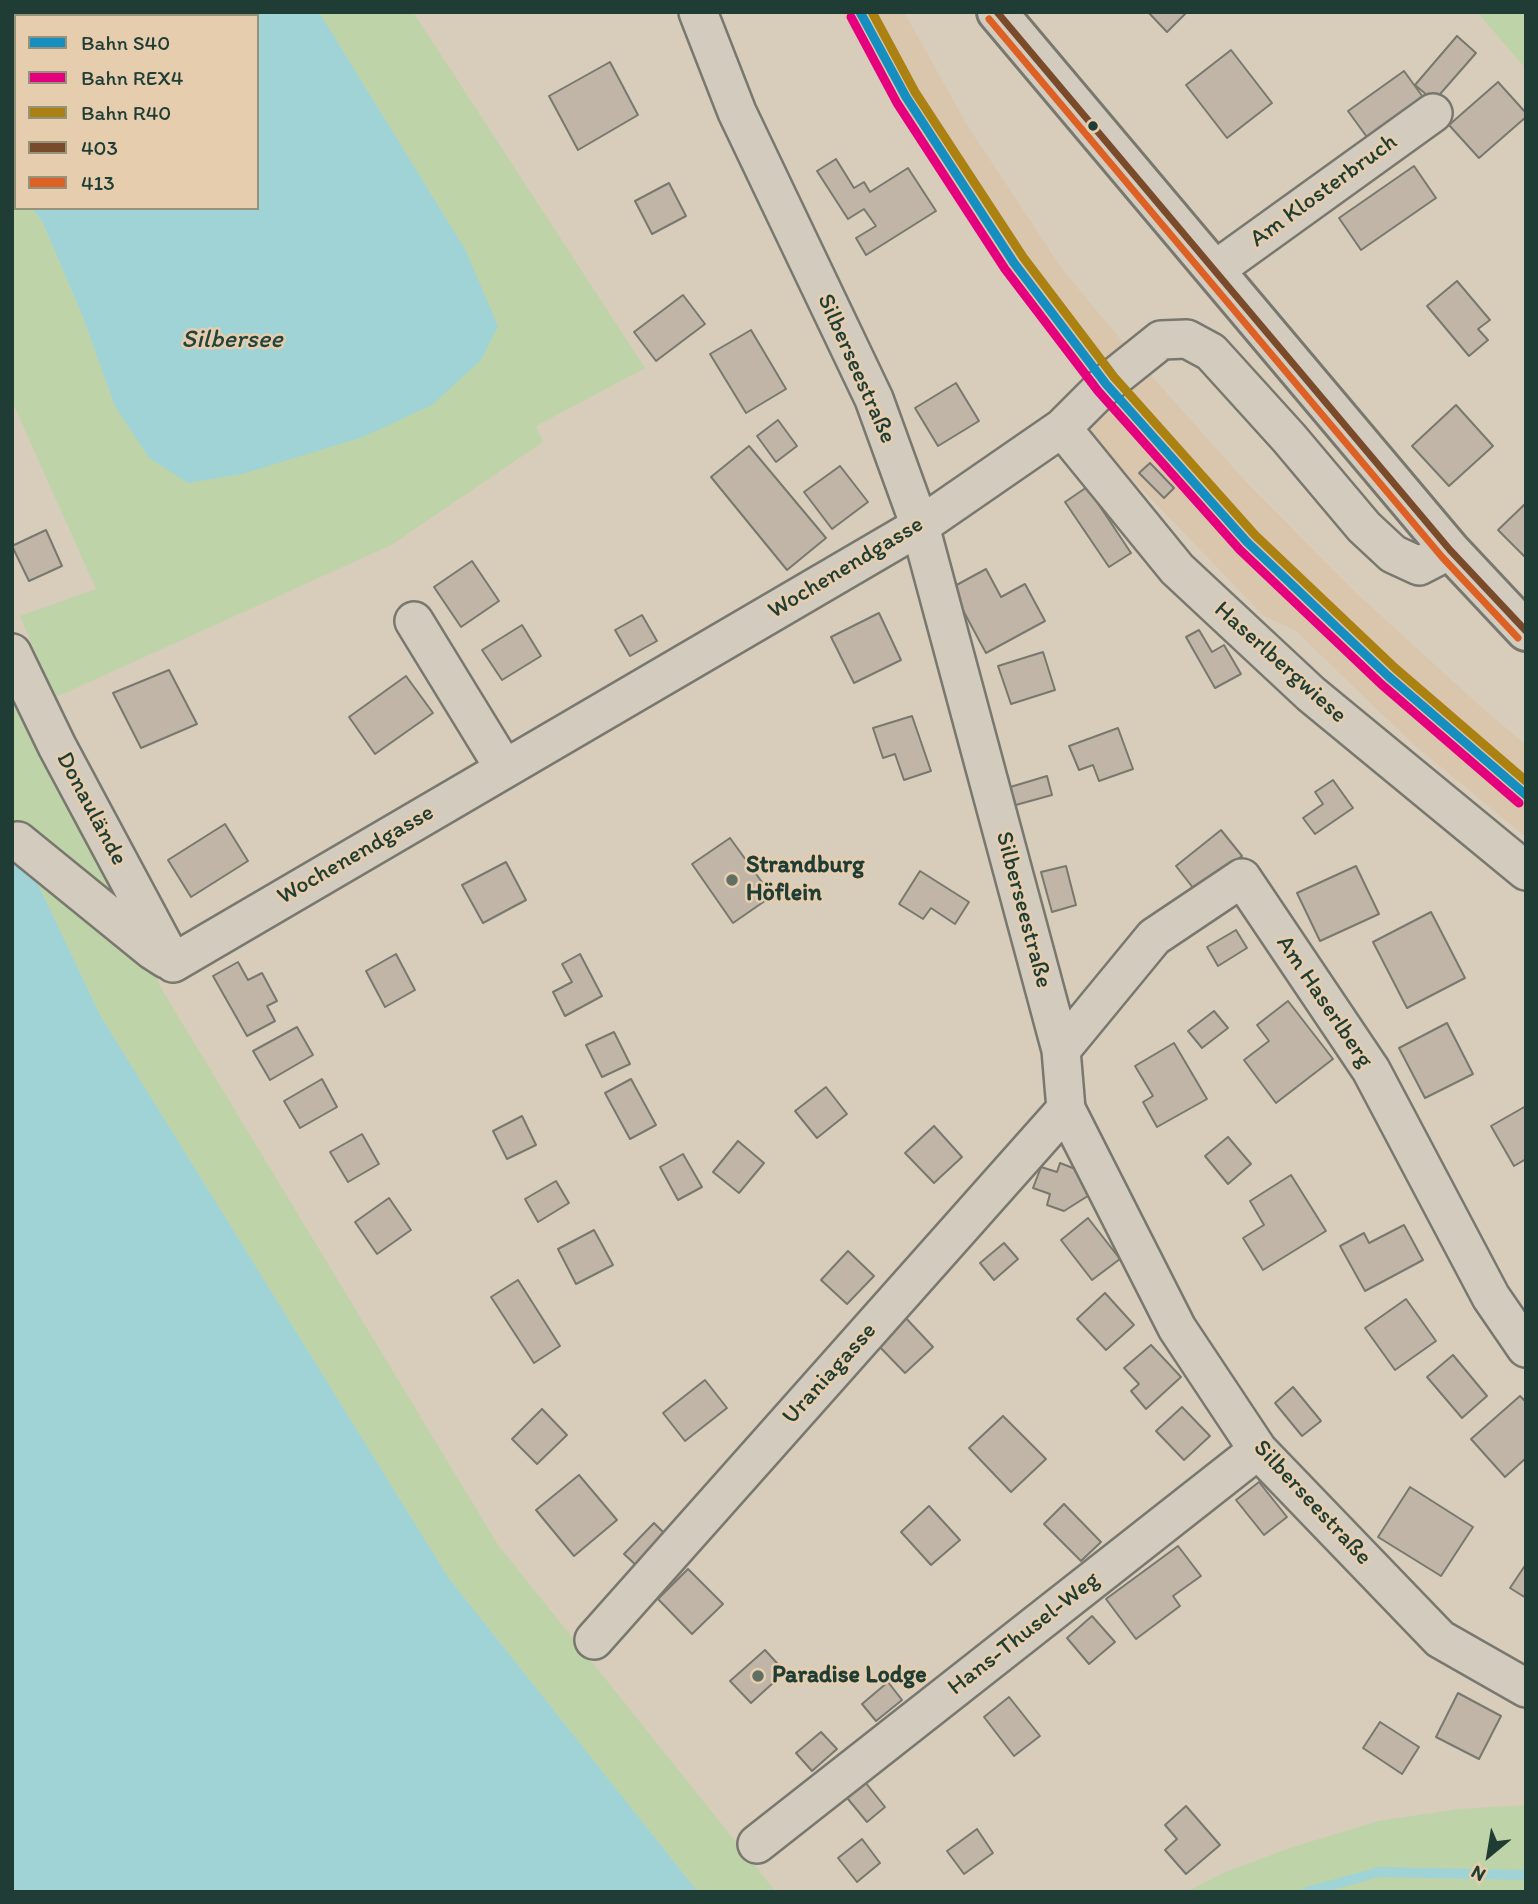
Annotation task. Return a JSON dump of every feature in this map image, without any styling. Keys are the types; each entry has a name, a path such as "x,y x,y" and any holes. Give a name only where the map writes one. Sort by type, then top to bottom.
{"main road":[{"path":"997,12 1450,550 1526,631"}],"street":[{"name":"Silberseestraße","path":"698,12 737,112 874,399 920,526 1061,1050 1066,1109 1177,1328 1258,1450 1440,1639 1526,1688"},
{"name":"Am Klosterbruch","path":"1214,270 1433,113"},
{"name":"Wochenendgasse","path":"173,963 920,526 1062,428 1106,384 1161,340 1187,339 1211,352 1289,438 1364,527 1394,554 1419,566 1450,550"},
{"name":"Haserlbergwiese","path":"1062,428 1177,569 1311,694 1526,871"},
{"path":"414,621 504,768"},
{"name":"Donaulände","path":"12,653 57,746 173,963"},
{"path":"18,841 152,950 173,963"},
{"name":"Am Haserlberg","path":"1061,1050 1154,936 1242,878 1371,1070 1491,1297 1526,1348"},
{"name":"Uraniagasse","path":"594,1640 1066,1109"},
{"name":"Hans-Thusel-Weg","path":"757,1844 1258,1450"}],"shaded area":[{"path":"842,12 904,12 967,125 1062,269 1127,347 1083,379 940,177"},
{"path":"1148,372 1245,481 1355,592 1526,745 1526,837 1413,744 1295,630 1264,616 1134,481 1116,477 1088,436 1090,413"}],"green space":[{"path":"319,12 413,12 645,368 536,426 543,442 391,545 54,698 20,616 96,589 12,401 12,183 14,210 34,210 42,221 82,315 115,406 465,249"},
{"path":"1477,12 1526,12 1526,69"},
{"path":"12,683 115,898 164,993 498,1545 776,1892 698,1892 448,1577 100,1015 12,829"},
{"path":"1526,1805 1526,1892 1186,1892 1221,1874 1290,1848 1378,1821 1459,1809"}],"water":[{"name":"Silbersee","path":"12,12 319,12 465,249 498,326 481,360 432,405 363,437 242,474 188,483 149,458 115,406 82,315 42,221 34,210 259,210 259,14 14,14 14,186"},
{"path":"12,829 100,1015 448,1577 698,1892 12,1892"}],"building":[{"path":"1148,12 1187,12 1167,32"},
{"path":"1457,36 1476,53 1434,101 1415,85"},
{"path":"1231,50 1272,103 1227,138 1186,85"},
{"path":"610,62 638,115 578,150 549,96"},
{"path":"1404,71 1428,104 1372,144 1348,111"},
{"path":"1498,82 1526,113 1526,117 1479,158 1449,125"},
{"path":"836,159 854,188 864,182 870,192 908,168 936,211 866,255 856,238 876,226 864,209 848,219 817,171"},
{"path":"1414,166 1436,198 1361,250 1339,218"},
{"path":"669,183 686,216 652,234 635,201"},
{"path":"1457,281 1490,320 1478,329 1488,340 1469,356 1427,306"},
{"path":"683,295 705,324 656,361 634,332"},
{"path":"751,330 786,389 746,413 710,354"},
{"path":"956,383 979,421 938,446 915,408"},
{"path":"1456,405 1493,446 1449,486 1412,446"},
{"path":"778,420 797,446 776,462 757,436"},
{"path":"749,446 826,538 787,570 711,477"},
{"path":"1150,463 1174,488 1164,498 1139,473"},
{"path":"840,466 868,502 832,529 804,492"},
{"path":"1087,487 1131,553 1109,567 1065,502"},
{"path":"1526,503 1526,558 1498,530"},
{"path":"46,530 62,566 29,581 12,546"},
{"path":"472,561 499,601 461,627 434,587"},
{"path":"986,569 1001,597 1025,584 1045,621 986,653 951,588"},
{"path":"879,613 901,660 854,683 831,637"},
{"path":"642,615 657,641 630,656 615,630"},
{"path":"522,625 541,656 502,680 482,650"},
{"path":"1199,630 1212,652 1224,645 1241,674 1215,688 1186,637"},
{"path":"1043,652 1055,690 1011,704 998,666"},
{"path":"169,670 197,724 141,748 113,693"},
{"path":"406,676 433,713 375,754 349,717"},
{"path":"912,716 931,771 904,780 895,754 883,758 873,728"},
{"path":"1118,728 1133,769 1099,781 1093,765 1079,770 1069,746"},
{"path":"1047,776 1052,795 1012,806 1007,788"},
{"path":"1333,780 1353,808 1315,834 1303,818 1323,804 1315,792"},
{"path":"225,824 248,861 191,897 168,860"},
{"path":"1221,830 1242,856 1197,893 1176,866"},
{"name":"Strandburg Höflein","path":"730,838 772,896 733,923 692,864"},
{"path":"506,862 526,900 483,923 462,885"},
{"path":"1066,866 1076,905 1052,912 1041,872"},
{"path":"1356,866 1379,914 1320,941 1297,893"},
{"path":"920,871 969,902 955,924 931,908 923,919 899,904"},
{"path":"1431,912 1465,978 1407,1008 1373,942"},
{"path":"1236,930 1247,948 1218,966 1207,947"},
{"path":"396,954 415,990 385,1007 366,971"},
{"path":"580,954 602,996 565,1016 553,992 572,982 562,964"},
{"path":"238,962 248,980 262,973 277,1001 267,1006 275,1021 247,1036 213,976"},
{"path":"1288,1001 1333,1059 1276,1103 1244,1060 1269,1041 1257,1025"},
{"path":"1214,1011 1228,1028 1202,1048 1188,1031"},
{"path":"1447,1023 1473,1074 1425,1098 1399,1048"},
{"path":"297,1027 313,1055 270,1080 253,1051"},
{"path":"614,1032 630,1064 602,1077 586,1045"},
{"path":"1174,1043 1207,1099 1157,1127 1143,1102 1153,1096 1135,1066"},
{"path":"322,1079 337,1107 300,1128 284,1101"},
{"path":"631,1079 656,1125 630,1139 605,1093"},
{"path":"826,1087 847,1114 817,1138 795,1111"},
{"path":"1526,1106 1526,1159 1514,1166 1491,1126"},
{"path":"522,1116 536,1145 507,1159 493,1131"},
{"path":"934,1126 962,1157 934,1183 905,1153"},
{"path":"362,1134 379,1164 348,1182 330,1152"},
{"path":"1228,1137 1251,1164 1228,1184 1205,1156"},
{"path":"738,1141 764,1163 739,1193 713,1172"},
{"path":"683,1154 702,1187 678,1200 660,1167"},
{"path":"1060,1163 1078,1170 1091,1194 1064,1211 1047,1205 1050,1194 1033,1188 1041,1167 1057,1172"},
{"path":"1291,1175 1326,1231 1263,1270 1243,1238 1264,1225 1250,1201"},
{"path":"556,1181 569,1203 538,1222 525,1199"},
{"path":"389,1198 411,1230 377,1254 355,1222"},
{"path":"1088,1218 1120,1259 1092,1280 1061,1240"},
{"path":"1404,1225 1423,1260 1365,1291 1340,1246 1364,1233 1369,1243"},
{"path":"594,1230 613,1265 576,1284 558,1249"},
{"path":"1004,1243 1018,1259 994,1280 980,1263"},
{"path":"848,1251 874,1276 847,1304 821,1280"},
{"path":"518,1280 560,1346 534,1363 491,1297"},
{"path":"1105,1293 1134,1325 1106,1350 1077,1319"},
{"path":"1406,1299 1436,1341 1395,1370 1365,1328"},
{"path":"903,1315 933,1347 905,1373 875,1342"},
{"path":"1151,1345 1181,1377 1146,1409 1131,1391 1139,1384 1124,1368"},
{"path":"1453,1355 1487,1396 1462,1418 1427,1377"},
{"path":"705,1380 727,1408 685,1441 663,1413"},
{"path":"1293,1387 1321,1421 1302,1436 1275,1403"},
{"path":"1520,1396 1526,1402 1526,1458 1505,1477 1471,1439"},
{"path":"1182,1407 1210,1436 1184,1460 1156,1431"},
{"path":"542,1409 567,1435 537,1464 512,1439"},
{"path":"1003,1416 1046,1459 1011,1492 969,1448"},
{"path":"579,1475 617,1520 574,1556 536,1510"},
{"path":"1259,1482 1287,1517 1264,1535 1236,1500"},
{"path":"1410,1487 1473,1527 1441,1576 1378,1537"},
{"path":"1064,1504 1101,1542 1081,1561 1044,1524"},
{"path":"929,1506 960,1540 931,1565 901,1532"},
{"path":"654,1523 667,1536 638,1567 624,1554"},
{"path":"1178,1546 1201,1576 1173,1596 1180,1606 1136,1639 1106,1599"},
{"path":"1526,1564 1526,1598 1510,1588"},
{"path":"688,1569 723,1604 692,1634 658,1599"},
{"path":"1092,1616 1115,1642 1089,1664 1067,1638"},
{"name":"Paradise Lodge","path":"765,1650 785,1672 751,1703 730,1681"},
{"path":"888,1682 902,1700 876,1721 862,1704"},
{"path":"1458,1693 1501,1716 1479,1759 1436,1737"},
{"path":"1009,1697 1040,1736 1014,1756 984,1717"},
{"path":"1380,1722 1419,1747 1402,1774 1363,1748"},
{"path":"821,1732 837,1749 812,1771 796,1753"},
{"path":"861,1777 885,1807 867,1822 843,1793"},
{"path":"1186,1806 1220,1845 1186,1874 1165,1850 1177,1839 1165,1825"},
{"path":"977,1829 993,1853 964,1874 947,1851"},
{"path":"862,1839 880,1863 857,1882 838,1858"}],"waterway":[{"path":"1307,1892 1379,1872 1526,1875"}],"rail line":[{"name":"S40","path":"860,12 906,97 1014,263 1106,384 1247,542 1388,676 1526,795"},
{"name":"R40","path":"872,12 915,92 1023,257 1114,377 1255,535 1395,668 1526,781"},
{"name":"REX4","path":"851,17 897,103 1005,269 1098,391 1240,550 1381,684 1519,803"}],"transit line":[{"name":"403","path":"997,12 1450,550 1526,631"},
{"name":"413","path":"989,19 1442,557 1518,638"}],"place":[{"name":"Strandburg Höflein","path":"732,880"},
{"name":"Paradise Lodge","path":"758,1676"}]}
